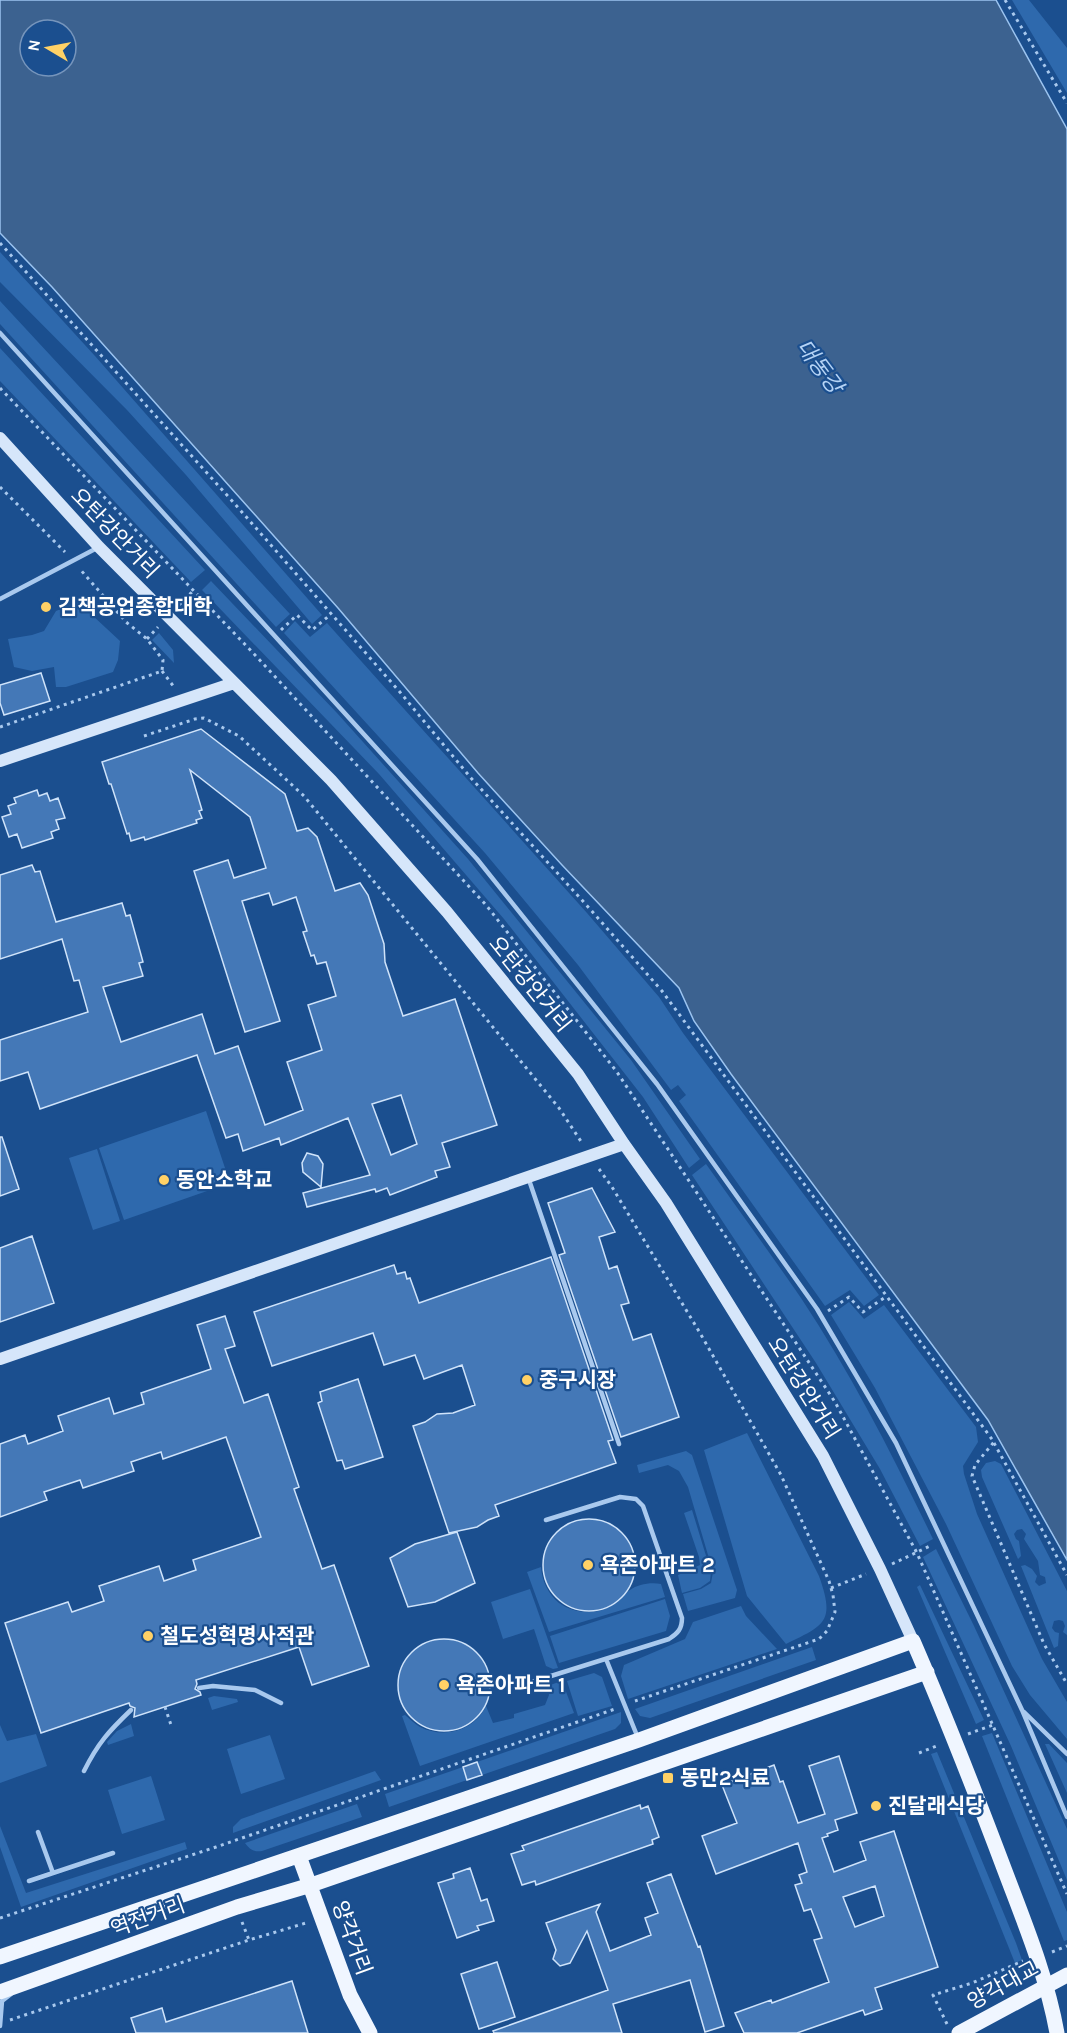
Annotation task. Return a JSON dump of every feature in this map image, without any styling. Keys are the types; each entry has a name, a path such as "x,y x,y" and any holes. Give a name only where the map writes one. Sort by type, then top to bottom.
{"main road":[{"name":"오탄강안거리","path":"0,438 99,547 331,780 447,912 578,1074 666,1203 823,1456 880,1569 913,1641"},
{"path":"0,761 234,683"},
{"path":"0,1359 624,1144"},
{"path":"913,1641 955,1738 1037,1955 1053,2009 1057,2033"},
{"name":"역전거리","path":"0,1957 639,1740 913,1641"},
{"name":"역전거리","path":"0,1992 237,1907 311,1885 927,1672"},
{"name":"양각거리","path":"299,1856 350,1995 370,2033"},
{"name":"양각대교","path":"959,2033 1067,1975"}],"lane":[{"path":"0,333 273,637 477,859 657,1084 820,1316 896,1443 1022,1710 1067,1817"},
{"path":"0,599 99,547"},
{"path":"528,1177 619,1444"},
{"path":"519,1686 669,1640 678,1633 682,1626 682,1618 643,1506 636,1499 620,1497 546,1520"},
{"path":"606,1659 639,1740"},
{"path":"199,1688 213,1686 255,1690 281,1703"},
{"path":"84,1771 96,1747 106,1734 131,1710"},
{"path":"1022,1710 1067,1754"},
{"path":"38,1832 53,1873"},
{"path":"29,1881 113,1853"},
{"path":"1,2024 2,2001 24,1984"}],"path":[{"path":"1005,0 1067,103"},
{"path":"0,243 234,503 399,691 471,778 662,992 994,1443 1067,1575"},
{"path":"0,487 73,561 126,622 147,639 163,660 162,671 0,726"},
{"path":"273,637 297,615 312,630 331,614"},
{"path":"0,1918 225,1844 819,1639 827,1631 835,1612 831,1588 775,1464 612,1186 560,1108 304,796 239,736 204,718 144,736"},
{"path":"820,1316 849,1297 863,1312 887,1296"},
{"path":"994,1443 975,1465 972,1476 1044,1644 1067,1684"},
{"path":"831,1588 880,1569 942,1540"},
{"path":"165,1707 171,1725"},
{"path":"1,2024 281,1930"},
{"path":"945,2019 933,1995 994,1973"}],"shaded area":[{"path":"1012,0 1029,0 1067,48 1067,93"},
{"path":"0,252 95,356 322,615 312,624 186,475 127,410 0,282"},
{"path":"0,301 290,614 276,627 0,324"},
{"path":"0,348 205,570 191,582 0,381"},
{"path":"211,581 337,713 468,859 631,1060 700,1159 689,1168 643,1097 504,919 379,774 202,590"},
{"path":"78,602 120,641 118,660 113,672 66,687 56,687 54,667 32,671 14,667 8,639 44,631 56,611"},
{"path":"295,621 310,637 327,623 587,913 659,997 683,1033 879,1295 864,1306 850,1290 825,1306 679,1101 686,1095 678,1085 671,1090 578,965 485,853 284,633"},
{"path":"159,633 173,650 174,663 152,640"},
{"path":"206,1111 230,1183 124,1220 99,1148"},
{"path":"97,1149 120,1221 93,1230 69,1158"},
{"path":"706,1164 801,1298 838,1356 933,1539 920,1546 880,1469 816,1363 692,1175"},
{"path":"849,1302 864,1319 884,1305 976,1427 978,1442 963,1466 964,1474 977,1514 1042,1659 1067,1702 1067,1739 1030,1695 1012,1666 946,1524 875,1388 831,1315"},
{"path":"747,1433 819,1576 824,1591 826,1612 824,1620 810,1632 786,1644 747,1596 704,1450"},
{"path":"686,1451 692,1455 737,1590 735,1598 688,1611 683,1594 701,1589 711,1583 713,1572 688,1487 679,1471 668,1465 639,1473 637,1465"},
{"path":"995,1461 1001,1464 1067,1591 1067,1635 1063,1632 1065,1626 1063,1621 1054,1621 1052,1628 1059,1633 1058,1646 1054,1648 1021,1566 1025,1565 1032,1569 1037,1576 1035,1582 1039,1586 1046,1583 1045,1577 1040,1575 1038,1561 1024,1539 1026,1534 1022,1529 1017,1530 1014,1534 1019,1541 1021,1556 1018,1559 982,1477 981,1470 986,1463"},
{"path":"692,1510 711,1572 710,1581 700,1588 682,1593 678,1575 700,1565 684,1513"},
{"path":"936,1549 1067,1829 1067,1880 1011,1746 923,1557"},
{"path":"541,1567 544,1582 552,1596 559,1603 573,1610 588,1612 603,1610 618,1602 628,1591 645,1584 661,1584 665,1597 549,1632 527,1572"},
{"path":"920,1585 984,1720 976,1724 917,1587"},
{"path":"530,1589 558,1668 553,1669 546,1666 534,1629 503,1639 491,1602"},
{"path":"665,1599 670,1616 666,1631 559,1663 550,1636"},
{"path":"741,1606 746,1616 777,1649 628,1699 621,1676 624,1665 685,1639 693,1622"},
{"path":"812,1647 816,1660 650,1718 640,1716 635,1709"},
{"path":"594,1673 602,1677 612,1706 578,1716 567,1681"},
{"path":"562,1681 574,1713 420,1766 402,1716 405,1715 429,1731 448,1732 474,1722 486,1706 493,1723 514,1718 514,1714 545,1705 549,1695 547,1686"},
{"path":"214,1696 237,1699 238,1702 212,1710 208,1698"},
{"path":"621,1712 621,1723 615,1729 482,1775 477,1762"},
{"path":"131,1724 134,1736 108,1745 107,1742 117,1731"},
{"path":"0,1725 7,1741 36,1734 47,1766 0,1783"},
{"path":"992,1733 1067,1912 1067,1940 1064,1941 982,1736"},
{"path":"270,1735 285,1779 241,1794 227,1749"},
{"path":"1045,1744 1049,1744 1067,1763 1067,1793"},
{"path":"937,1752 1016,1943 1022,1960 1015,1963 931,1754"},
{"path":"463,1767 467,1780 389,1807 385,1794"},
{"path":"375,1771 381,1780 233,1833 233,1827 241,1819"},
{"path":"151,1776 165,1820 122,1834 108,1790"},
{"path":"357,1804 362,1817 262,1851 252,1850 245,1843"},
{"path":"0,1826 26,1893 185,1842 187,1849 21,1907 0,1847"}],"water":[{"name":"대동강","path":"0,0 996,0 1067,129 1067,1560 988,1420 731,1074 694,1021 679,988 478,773 338,608 52,287 0,233"}],"building":[{"path":"41,673 50,701 4,715 0,703 0,685"},
{"path":"201,729 285,794 297,831 308,828 317,837 335,891 360,883 368,895 384,944 385,962 403,1016 455,999 497,1125 442,1143 450,1167 435,1171 437,1177 390,1195 387,1188 376,1192 375,1189 307,1207 303,1193 370,1175 348,1118 281,1145 279,1138 243,1151 238,1134 226,1138 197,1055 40,1109 28,1072 0,1081 0,1040 88,1012 79,980 74,981 62,939 0,959 0,875 32,865 35,872 40,871 56,922 122,903 126,916 130,915 143,962 139,963 143,976 103,987 121,1042 202,1014 215,1054 238,1046 265,1125 303,1110 287,1062 322,1050 308,1005 336,996 326,962 317,964 314,955 311,956 303,932 307,931 296,897 273,905 269,893 242,901 280,1021 245,1032 194,871 228,860 234,878 266,868 250,817 190,770 202,810 199,811 202,818 196,820 197,823 145,840 144,837 131,841 102,762","holes":["401,1095 417,1144 391,1155 372,1104"]},
{"path":"37,790 39,796 47,793 50,801 58,798 65,818 56,820 59,829 51,832 53,838 22,848 17,834 9,837 2,817 11,814 8,806 16,803 14,798"},
{"path":"0,1137 2,1137 19,1189 0,1196"},
{"path":"307,1153 318,1156 323,1164 321,1187 303,1172 302,1163"},
{"path":"592,1188 615,1232 599,1237 609,1269 617,1266 629,1303 621,1305 633,1340 651,1334 679,1417 621,1437 559,1255 565,1253 548,1203"},
{"path":"32,1236 54,1303 0,1322 0,1248"},
{"path":"551,1257 613,1440 608,1441 616,1463 495,1505 499,1516 477,1527 449,1533 413,1426 437,1414 453,1413 475,1405 462,1365 424,1379 415,1355 384,1365 373,1333 272,1366 254,1312 394,1265 397,1274 405,1272 407,1279 410,1278 419,1303"},
{"path":"225,1316 235,1346 225,1349 244,1403 268,1394 299,1487 294,1489 322,1569 334,1565 369,1666 312,1685 299,1647 196,1680 195,1689 201,1695 134,1717 135,1708 129,1703 41,1733 5,1623 68,1602 72,1612 104,1601 99,1586 159,1566 164,1581 196,1570 193,1560 261,1537 226,1437 163,1459 161,1452 131,1462 134,1471 83,1488 80,1480 44,1492 47,1500 0,1517 0,1444 25,1435 28,1444 63,1431 58,1416 109,1398 114,1414 144,1404 141,1393 211,1369 197,1325"},
{"path":"358,1379 383,1457 345,1469 342,1460 337,1461 318,1403 322,1401 320,1392"},
{"name":"욕존아파트 2","path":"589,1519 606,1523 621,1533 631,1548 635,1565 631,1582 621,1597 606,1607 589,1611 572,1607 557,1597 547,1582 543,1565 547,1548 557,1533 572,1523"},
{"path":"457,1532 475,1583 435,1602 408,1607 390,1558 415,1544"},
{"name":"욕존아파트 1","path":"444,1639 461,1643 476,1653 486,1668 490,1685 486,1702 476,1717 461,1727 444,1731 427,1727 412,1717 402,1702 398,1685 402,1668 412,1653 427,1643"},
{"path":"839,1756 857,1813 835,1820 838,1830 822,1838 834,1872 866,1860 860,1842 894,1831 938,1967 875,1988 882,2009 865,2015 863,2010 797,2033 744,2033 735,2013 771,2000 772,2003 829,1982 814,1940 822,1938 811,1909 804,1911 795,1885 802,1883 799,1875 807,1872 798,1843 716,1874 702,1836 737,1823 722,1785 774,1765 780,1782 783,1781 798,1823 825,1814 809,1766","holes":["875,1886 884,1916 855,1927 843,1897"]},
{"path":"477,1762 482,1775 467,1780 463,1767"},
{"path":"640,1805 641,1809 648,1806 659,1837 652,1840 653,1844 536,1885 535,1881 522,1885 511,1854 524,1850 522,1846"},
{"path":"470,1868 481,1901 487,1899 494,1921 477,1926 479,1930 457,1938 438,1883 454,1878 453,1874"},
{"path":"671,1874 698,1947 700,1946 724,2026 705,2032 690,1980 613,2004 622,2033 494,2033 493,2031 608,1990 587,1931 570,1963 560,1966 553,1959 556,1950 546,1923 600,1904 596,1912 610,1951 651,1935 645,1918 658,1913 647,1883"},
{"path":"497,1962 515,2017 479,2029 461,1974"},
{"path":"292,1981 308,2033 136,2033 131,2018 162,2008 166,2022"}],"place":[{"name":"김책공업종합대학","path":"46,607"},
{"name":"동안소학교","path":"164,1180"},
{"name":"중구시장","path":"527,1380"},
{"name":"욕존아파트 2","path":"588,1565"},
{"name":"철도성혁명사적관","path":"148,1636"},
{"name":"욕존아파트 1","path":"444,1685"},
{"name":"동만2식료","path":"668,1778"},
{"name":"진달래식당","path":"876,1806"}]}
